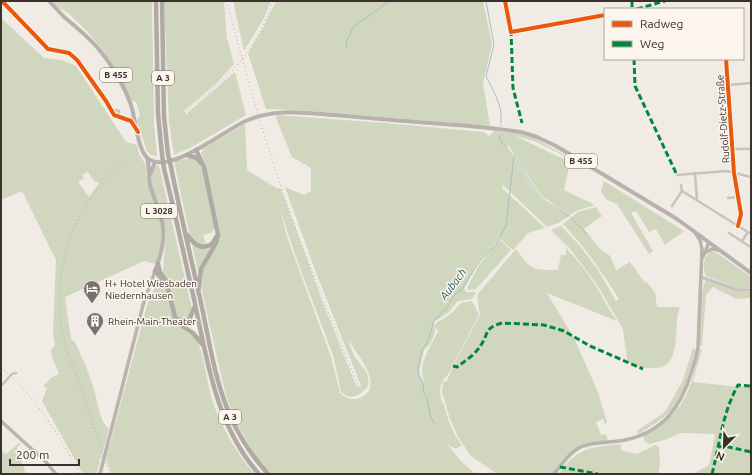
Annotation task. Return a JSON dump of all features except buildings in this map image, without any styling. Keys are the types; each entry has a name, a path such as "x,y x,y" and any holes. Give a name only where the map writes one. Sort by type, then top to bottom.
{"highway":[{"name":"A 3","path":"156,1 158,114 164,168 214,390 224,419 241,451 259,474"},
{"name":"A 3","path":"162,1 164,117 168,154 185,232 226,406 247,447 268,474"},
{"path":"196,150 195,155 204,167"},
{"path":"196,150 204,167 218,231 217,241 201,269 199,293"},
{"path":"186,155 197,158"},
{"path":"185,232 195,244 202,247 212,244 218,231"},
{"path":"158,264 177,319 181,325 193,333 204,346"},
{"path":"155,271 162,276"},
{"path":"155,271 166,284"},
{"path":"151,284 158,281 166,284"},
{"path":"177,319 182,322 189,320 195,306"}],"main road":[{"name":"B 455","path":"49,1 81,35 98,48 114,72 128,99 142,151 146,158"},
{"name":"B 455","path":"155,162 166,162 186,155 246,120 262,115 281,112 514,131 537,137 556,146 671,216 751,273"},
{"path":"146,158 155,162"},
{"name":"L 3028","path":"100,474 138,325 163,244 164,231 161,215 152,191 146,158"},
{"path":"149,169 151,164 155,162"},
{"path":"149,178 155,162"},
{"path":"554,474 570,455 577,450 590,445 625,440 638,436 660,424 673,412 685,393 696,357 702,262 700,240 694,231"},
{"path":"702,249 709,242"},
{"path":"702,262 709,242"},
{"path":"705,253 712,249 723,253"},
{"path":"1,421 46,462 56,474"}],"street":[{"path":"2,1 48,49 69,53 77,60 114,115 131,122 138,132"},
{"name":"Rudolf-Dietz-Straße","path":"726,60 734,173 741,214 738,226"},
{"path":"728,84 751,83"},
{"path":"110,109 119,111 117,116"},
{"path":"733,149 751,149 751,146"},
{"path":"677,175 727,171 751,177"},
{"path":"694,173 697,201"},
{"path":"681,186 682,191 750,233 742,241"},
{"path":"672,206 682,191"},
{"path":"728,198 738,197"},
{"path":"729,233 749,246"},
{"path":"701,277 738,290 751,290"},
{"path":"1,386 12,374 16,373"}],"green space":[{"path":"52,1 152,1 154,125 157,156 151,155 147,151 137,121 140,114 136,102 131,100 104,52 87,31 67,12 60,9"},
{"path":"164,1 224,1 227,38 234,64 216,84 183,112 186,114 235,72 246,115 190,148 174,155 169,122"},
{"path":"233,1 271,1 264,18 244,51"},
{"path":"276,1 483,1 492,44 483,83 490,126 298,110 266,109 248,53 262,30"},
{"path":"1,18 44,58 62,60 76,66 126,142 137,145 139,154 147,167 146,173 148,184 161,224 161,244 156,264 144,261 65,297 72,341 74,340 89,374 100,415 105,425 109,429 101,459 98,458 100,461 96,474 83,474 42,401 47,388 43,386 52,377 59,374 52,358 51,349 55,346 53,334 56,260 22,191 1,200","holes":["88,172 94,181 99,183 89,197 78,182 84,178 82,175"]},
{"path":"277,115 385,123 484,132 489,136 494,131 520,134 536,139 579,163 534,141 515,136 570,162 564,190 595,205 576,211 569,216 558,223 547,227 503,185 502,188 545,228 528,233 513,250 499,238 494,246 477,264 464,289 466,292 476,292 472,299 458,301 448,313 433,322 434,327 436,323 451,314 461,303 472,301 479,315 447,376 441,383 440,390 441,399 445,407 449,423 462,445 455,449 447,444 461,461 475,474 271,474 264,467 250,447 237,424 226,396 202,291 203,270 220,234 205,163 201,154 203,149 245,124 247,170 276,188 281,189 323,303 356,385 359,388 361,386 315,270 285,187 304,195 311,191 311,168 292,157 276,118","holes":["508,145 540,194 569,216 540,198 507,149","280,206 300,268 333,355 341,392 345,395 356,396 368,386 367,374 354,356 349,342 368,371 371,386 367,393 360,398 349,398 340,393 331,357 286,234","435,327 438,331 423,362 422,374 424,382 419,371 424,350 431,343 435,332"]},
{"path":"190,158 196,160 203,170 215,226 212,233 203,235 206,245 197,244 190,237 174,161"},
{"path":"157,165 159,166 192,309 188,319 181,320 176,316 167,280 163,272 166,232 162,214 153,191 151,178"},
{"path":"604,181 684,231 665,245 656,229 649,232 636,211 631,213 653,251 649,254 617,204 606,199 601,192"},
{"path":"596,207 602,216 584,229 599,248 610,256 616,270 630,262 645,283 647,282 655,293 657,307 680,307 674,353 665,366 648,368 629,363 627,359 623,329 619,322 596,283 571,250 551,230 561,226 580,246 598,270 616,301 619,299 600,269 563,224 578,212"},
{"path":"500,240 511,250 476,289 468,290 467,288 479,265"},
{"path":"215,243 198,272 192,244 195,246"},
{"path":"566,248 591,278 617,321 547,293 574,338 598,392 607,423 605,424 603,419 596,422 601,435 606,434 608,441 587,444 564,459 552,474 497,474 471,456 458,437 450,419 442,392 443,382 447,381 453,366 480,315 477,295 516,249 526,262 533,268 558,270 561,255 566,255"},
{"path":"711,251 717,253 751,277 751,288 740,289 706,276 704,263 706,256"},
{"path":"706,280 738,291 751,292 751,297 737,299 713,287 706,295 702,346 700,346 701,301"},
{"path":"157,282 161,283 165,287 174,319 193,335 198,342 212,400 218,416 237,451 255,474 111,474 106,459 147,305"},
{"path":"693,348 696,349 692,366 685,387 676,404 664,417 638,434 637,431 665,412 683,380"},
{"path":"699,349 702,349 693,382 738,387 751,386 751,474 693,474 709,465 715,434 681,433 649,444 644,441 644,435 668,419 684,400 693,377"},
{"path":"20,442 21,443 17,448 26,474 1,474 1,450 6,454"},
{"path":"620,444 622,451 637,454 655,445 659,447 660,463 658,474 558,474 572,458 584,450"}],"waterway":[{"path":"347,47 346,42 354,26 384,4 391,1"},
{"name":"Aubach","path":"486,1 494,45 486,76 499,104 501,123"},
{"name":"Aubach","path":"434,423 430,415 427,397 424,394 423,384 419,377 418,369 422,350 427,343 434,321 448,306 455,294 462,289 479,262 496,245 506,226 514,156 499,138 501,135"},
{"name":"Aubach","path":"514,156 538,194 547,202 569,216"},
{"name":"Aubach","path":"572,219 588,235"}],"railway":[{"path":"227,1 254,102 294,225 359,388"},
{"path":"184,113 220,83 250,49 259,34 273,1"},
{"path":"110,474 66,344 61,323 60,287 66,251 72,233 80,217 100,186 126,161"},
{"path":"1,367 36,404 63,444 80,474"}],"marked path":[{"path":"632,1 632,8"},
{"path":"640,8 665,1"},
{"path":"511,30 513,88 522,123"},
{"path":"634,60 635,86 677,175"},
{"path":"453,366 457,367 473,354 481,345 488,331 492,327 502,323 544,325 564,331 590,346 643,369"},
{"path":"712,474 728,407 738,385 751,386"},
{"path":"718,447 724,446 751,452"},
{"path":"560,467 598,474"}],"cycle path":[{"path":"2,1 48,49 69,53 77,60 114,115 131,121 138,132"},
{"path":"505,1 511,32 604,15"},
{"path":"726,60 734,173 741,214 738,226"}],"place":[{"name":"H+ Hotel Wiesbaden Niedernhausen","path":"92,304"},
{"name":"Rhein-Main-Theater","path":"95,336"}]}
